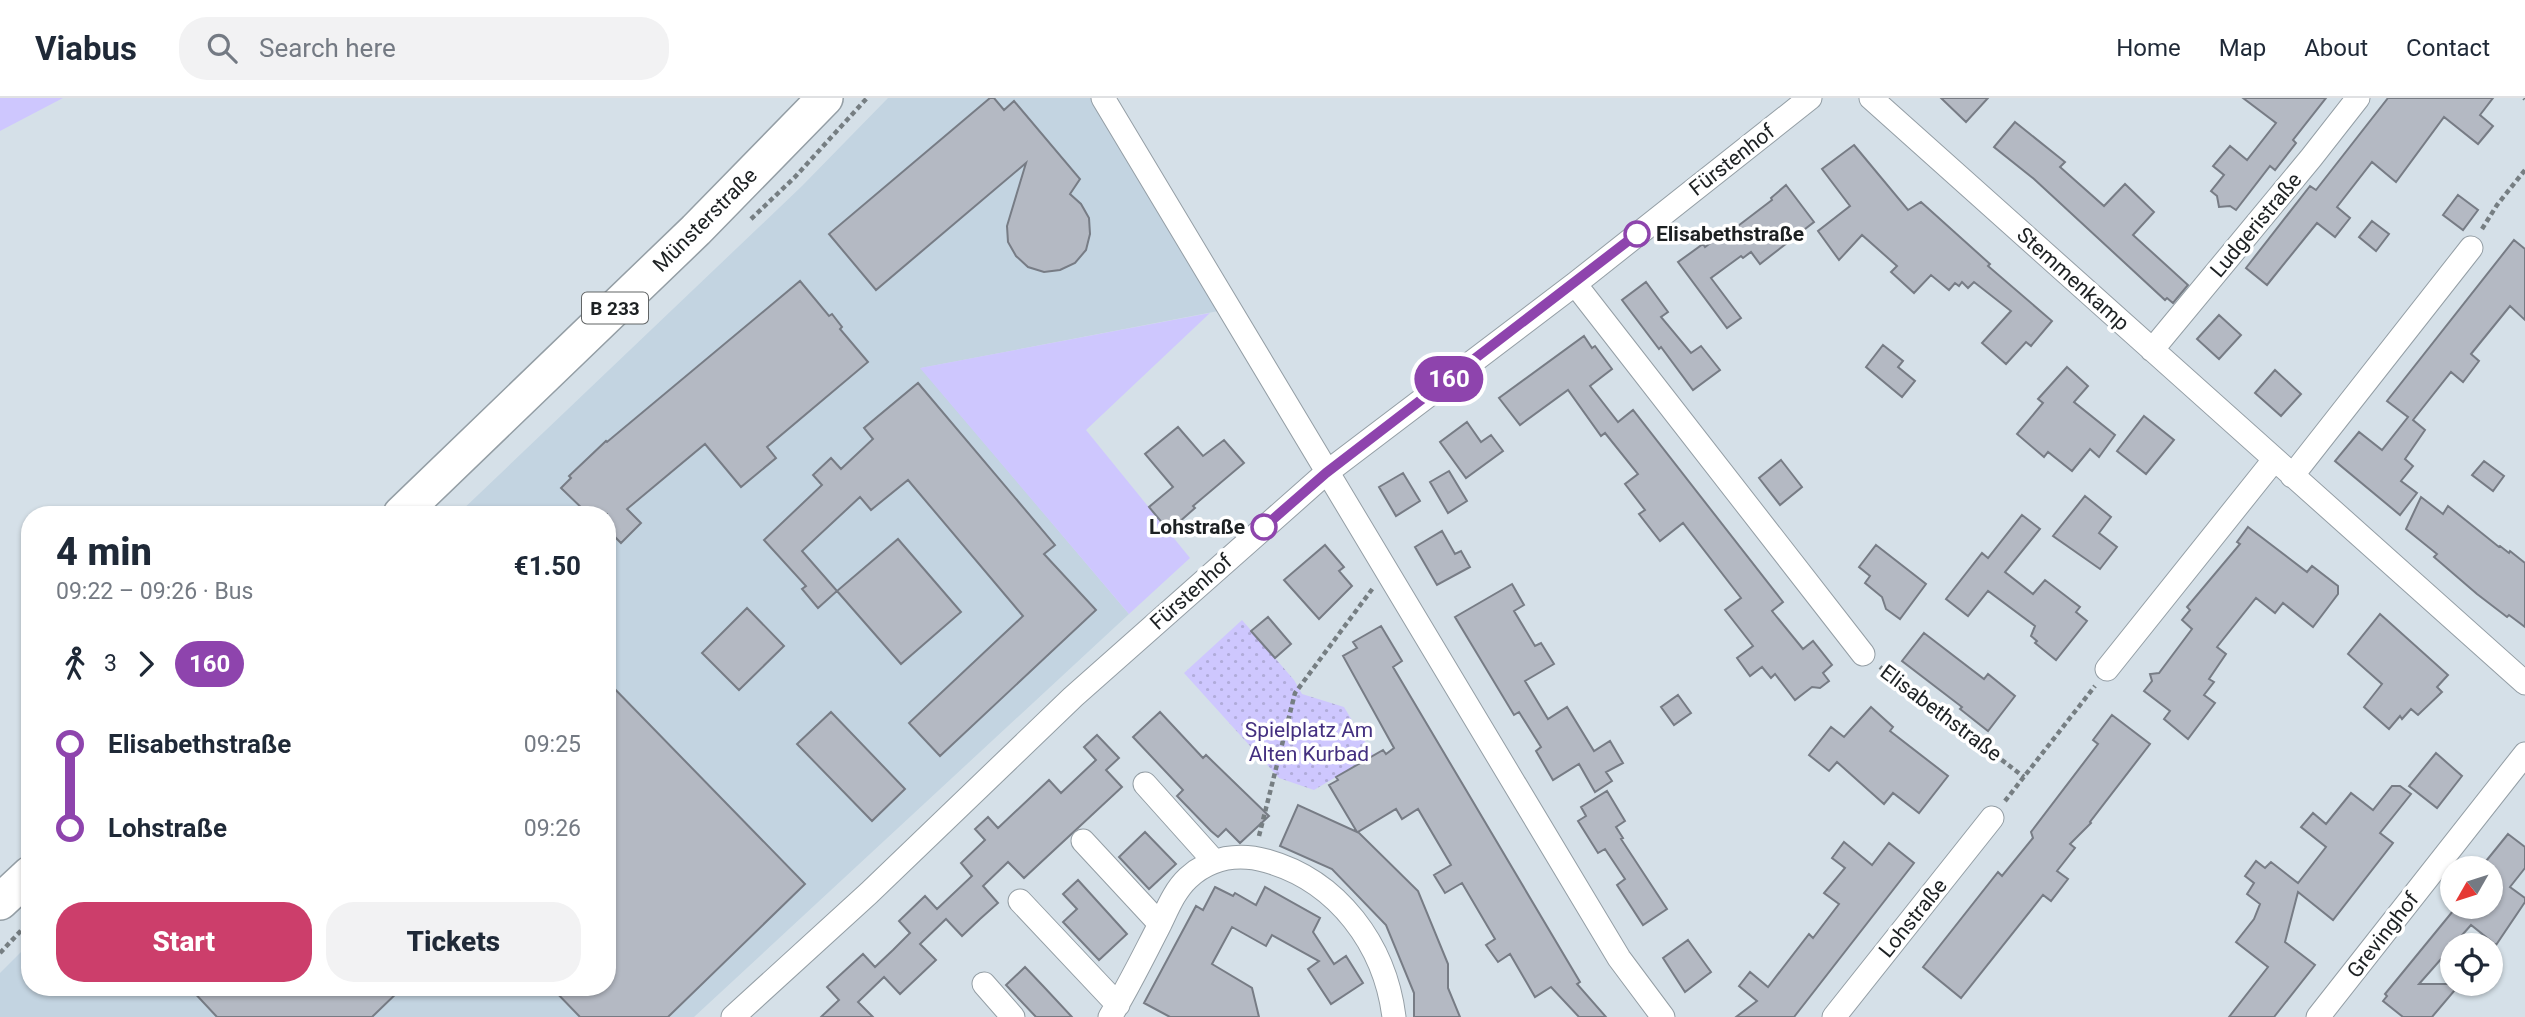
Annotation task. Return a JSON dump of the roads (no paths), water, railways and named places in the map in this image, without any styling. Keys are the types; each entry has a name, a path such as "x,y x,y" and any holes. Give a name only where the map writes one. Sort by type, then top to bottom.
{"main road":[{"name":"Münsterstraße","path":"409,506 696,230 825,98"},
{"path":"0,902 21,882"}],"street":[{"path":"1103,98 1619,958 1663,1017"},
{"name":"Fürstenhof","path":"733,1017 869,893 1073,697 1326,473 1574,284 1810,98"},
{"name":"Stemmenkamp","path":"1871,98 2525,683"},
{"name":"Ludgeristraße","path":"2152,350 2358,98"},
{"path":"2292,476 2471,248"},
{"name":"Elisabethstraße","path":"1574,284 1863,654"},
{"path":"2107,669 2274,460"},
{"name":"Grevinghof","path":"2318,1017 2525,754"},
{"path":"1145,784 1214,861"},
{"name":"Lohstraße","path":"1834,1017 1992,818"},
{"path":"1083,841 1160,924"},
{"path":"1020,901 1114,1011 1178,888 1195,872 1214,861 1253,857 1297,872 1319,884 1336,898 1365,935 1375,953 1386,978 1394,1017"},
{"path":"984,984 1013,1017"}],"place":[{"name":"Elisabethstraße","path":"1637,234"},
{"name":"Lohstraße","path":"1264,527"}],"park label":[{"name":"Spielplatz Am Alten Kurbad","path":"1309,742"}]}
